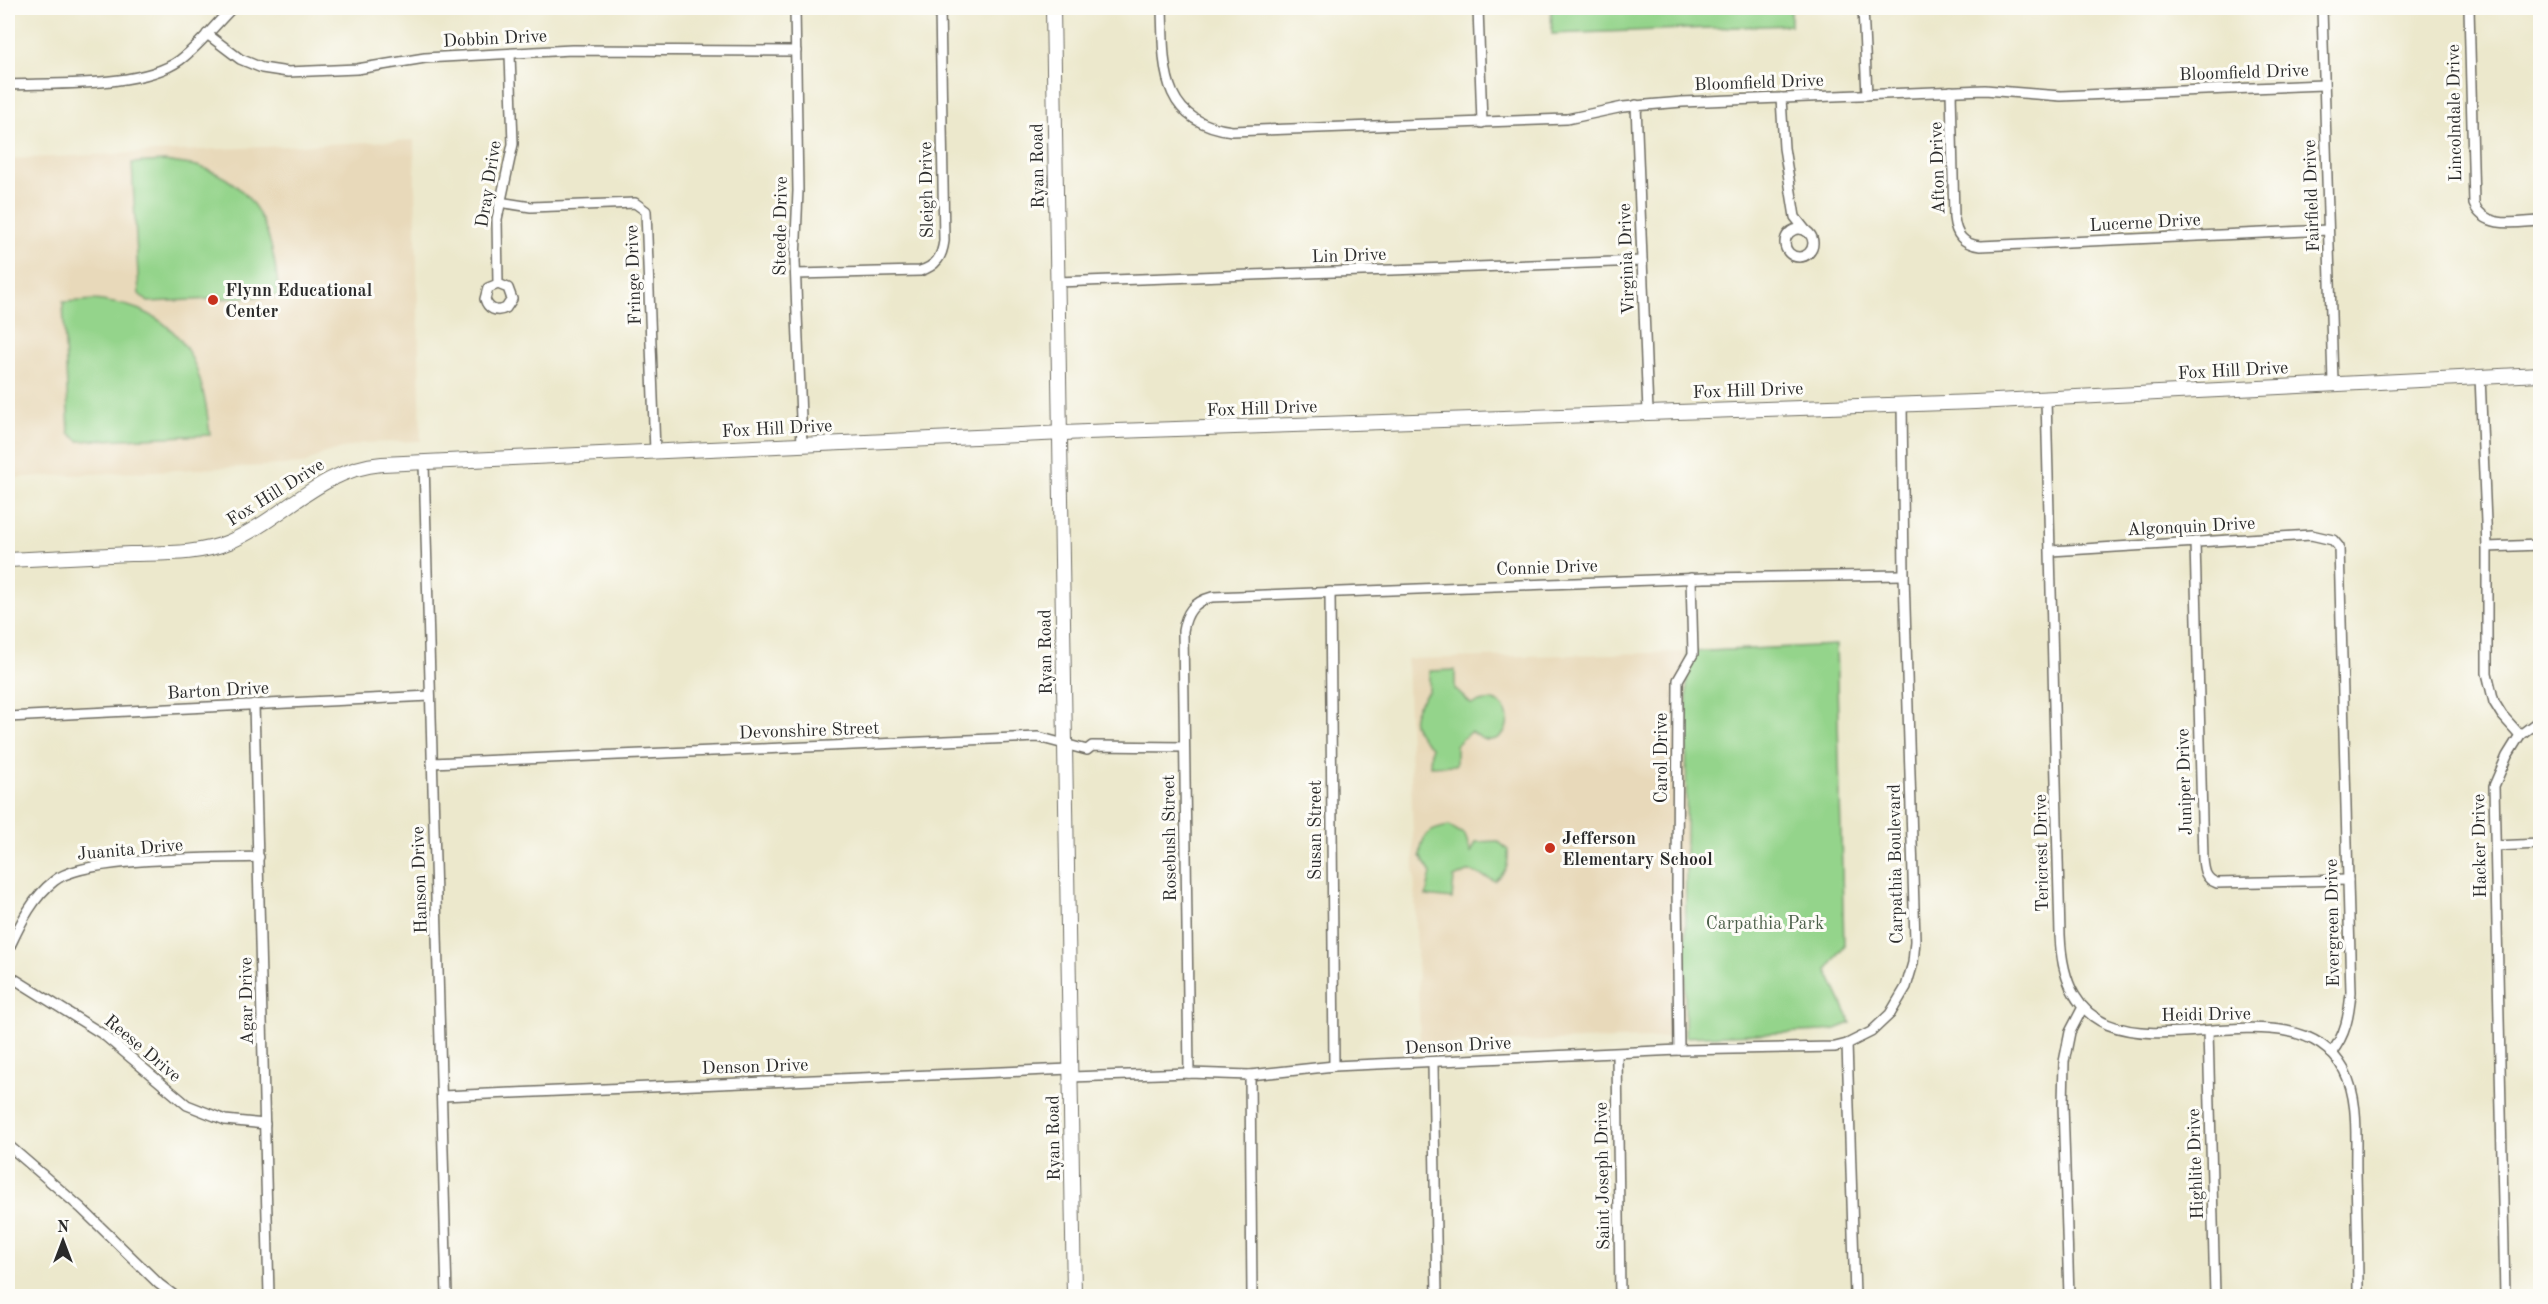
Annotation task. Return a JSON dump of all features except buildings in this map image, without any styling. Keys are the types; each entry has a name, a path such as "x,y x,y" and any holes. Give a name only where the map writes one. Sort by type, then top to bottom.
{"street":[{"path":"8,85 114,80 143,76 178,61 232,8"},
{"name":"Steede Drive","path":"795,8 798,191 795,274 802,445"},
{"name":"Sleigh Drive","path":"795,274 920,271 931,267 940,256 944,241 940,8"},
{"name":"Ryan Road","path":"1053,8 1074,1296"},
{"name":"Bloomfield Drive","path":"1162,8 1164,71 1167,83 1182,107 1198,121 1221,130 1567,119 1636,105 1781,98 2004,90 2061,96 2324,85"},
{"path":"1478,8 1482,123"},
{"path":"1863,8 1867,95"},
{"name":"Fairfield Drive","path":"2322,8 2333,383"},
{"name":"Lincolndale Drive","path":"2469,8 2472,198 2481,216 2502,223 2541,221"},
{"name":"Dobbin Drive","path":"207,34 240,59 274,71 342,70 414,58 572,50 796,51"},
{"name":"Dray Drive","path":"498,284 496,232 499,202 513,144 510,54"},
{"name":"Afton Drive","path":"1951,92 1954,219 1958,233 1964,241"},
{"path":"1781,98 1784,148 1795,217 1812,238 1812,248 1807,255 1798,258 1786,251 1784,242 1795,217"},
{"name":"Virginia Drive","path":"1636,105 1648,412"},
{"name":"Fringe Drive","path":"499,202 531,207 635,203 646,212 655,451"},
{"path":"1788,233 1797,229 1806,231"},
{"name":"Lucerne Drive","path":"1964,241 1980,246 2328,230"},
{"name":"Lin Drive","path":"1057,282 1642,261"},
{"name":"Fox Hill Drive","path":"8,560 206,549 245,534 338,474 368,465 1060,433 2046,399 2541,374"},
{"path":"2480,376 2487,547 2489,680 2494,702 2520,735 2541,720"},
{"name":"Tericrest Drive","path":"2046,399 2060,955 2068,985 2083,1007"},
{"name":"Carpathia Boulevard","path":"1847,1044 1871,1032 1890,1014 1906,987 1913,963 1915,941 1904,575 1902,403"},
{"name":"Hanson Drive","path":"424,463 447,1296"},
{"name":"Algonquin Drive","path":"2050,551 2311,536 2333,540"},
{"name":"Evergreen Drive","path":"2331,1053 2341,1041 2350,1009 2340,561 2339,547 2333,540"},
{"name":"Juniper Drive","path":"2194,542 2203,859 2206,876 2217,883 2348,880"},
{"path":"2487,547 2541,545"},
{"name":"Connie Drive","path":"1193,606 1212,597 1690,578 1904,575"},
{"name":"Carol Drive","path":"1679,1050 1678,680 1693,654 1690,578"},
{"name":"Susan Street","path":"1330,592 1334,1066"},
{"name":"Rosebush Street","path":"1189,1073 1183,631 1187,615 1193,606"},
{"name":"Barton Drive","path":"8,717 430,696"},
{"name":"Agar Drive","path":"254,704 269,1296"},
{"name":"Hacker Drive","path":"2505,1296 2494,786 2507,756 2520,735"},
{"name":"Devonshire Street","path":"432,763 1038,737 1087,750 1092,746 1184,747"},
{"path":"2495,846 2541,844"},
{"name":"Juanita Drive","path":"8,950 39,895 55,880 71,871 109,865 259,857"},
{"name":"Reese Drive","path":"8,975 104,1035 188,1105 225,1120 265,1124"},
{"path":"2068,1296 2064,1062 2070,1032 2083,1007"},
{"name":"Heidi Drive","path":"2083,1007 2105,1023 2129,1031 2285,1030 2316,1041 2331,1053"},
{"name":"Highlite Drive","path":"2208,1030 2215,1296"},
{"path":"1847,1044 1855,1296"},
{"name":"Denson Drive","path":"442,1096 1070,1073 1251,1075 1334,1066 1679,1050 1819,1049 1847,1044"},
{"path":"2331,1053 2344,1070 2354,1105 2358,1296"},
{"name":"Saint Joseph Drive","path":"1617,1054 1620,1296"},
{"path":"1433,1063 1437,1296"},
{"path":"1251,1075 1252,1296"},
{"path":"8,1145 81,1208 159,1284 175,1296"}],"shaded area":[{"name":"Flynn Educational Center","path":"414,140 421,441 363,443 325,453 304,464 8,478 8,159"},
{"name":"Jefferson Elementary School","path":"1687,652 1685,1037 1420,1045 1407,659"}],"green space":[{"path":"1551,8 1791,8 1791,25 1552,34"},
{"path":"165,161 197,166 219,174 250,200 268,234 279,296 148,302 139,294 132,163"},
{"path":"96,300 128,306 149,314 167,326 180,339 198,373 204,393 210,435 79,441 69,433 63,302"},
{"name":"Carpathia Park","path":"1836,645 1844,946 1827,970 1851,1023 1824,1031 1685,1037 1687,652"},
{"path":"1455,670 1455,689 1471,704 1494,701 1501,705 1506,711 1507,726 1499,738 1492,740 1483,739 1470,732 1456,745 1456,765 1430,766 1431,747 1417,732 1414,725 1415,713 1429,690 1429,671"},
{"path":"1449,826 1465,835 1471,853 1476,842 1498,841 1508,850 1507,864 1495,881 1470,871 1454,878 1452,899 1426,896 1431,873 1420,856 1422,843 1431,831"}],"place":[{"name":"Flynn Educational Center","path":"213,300"},
{"name":"Jefferson Elementary School","path":"1550,848"}]}
